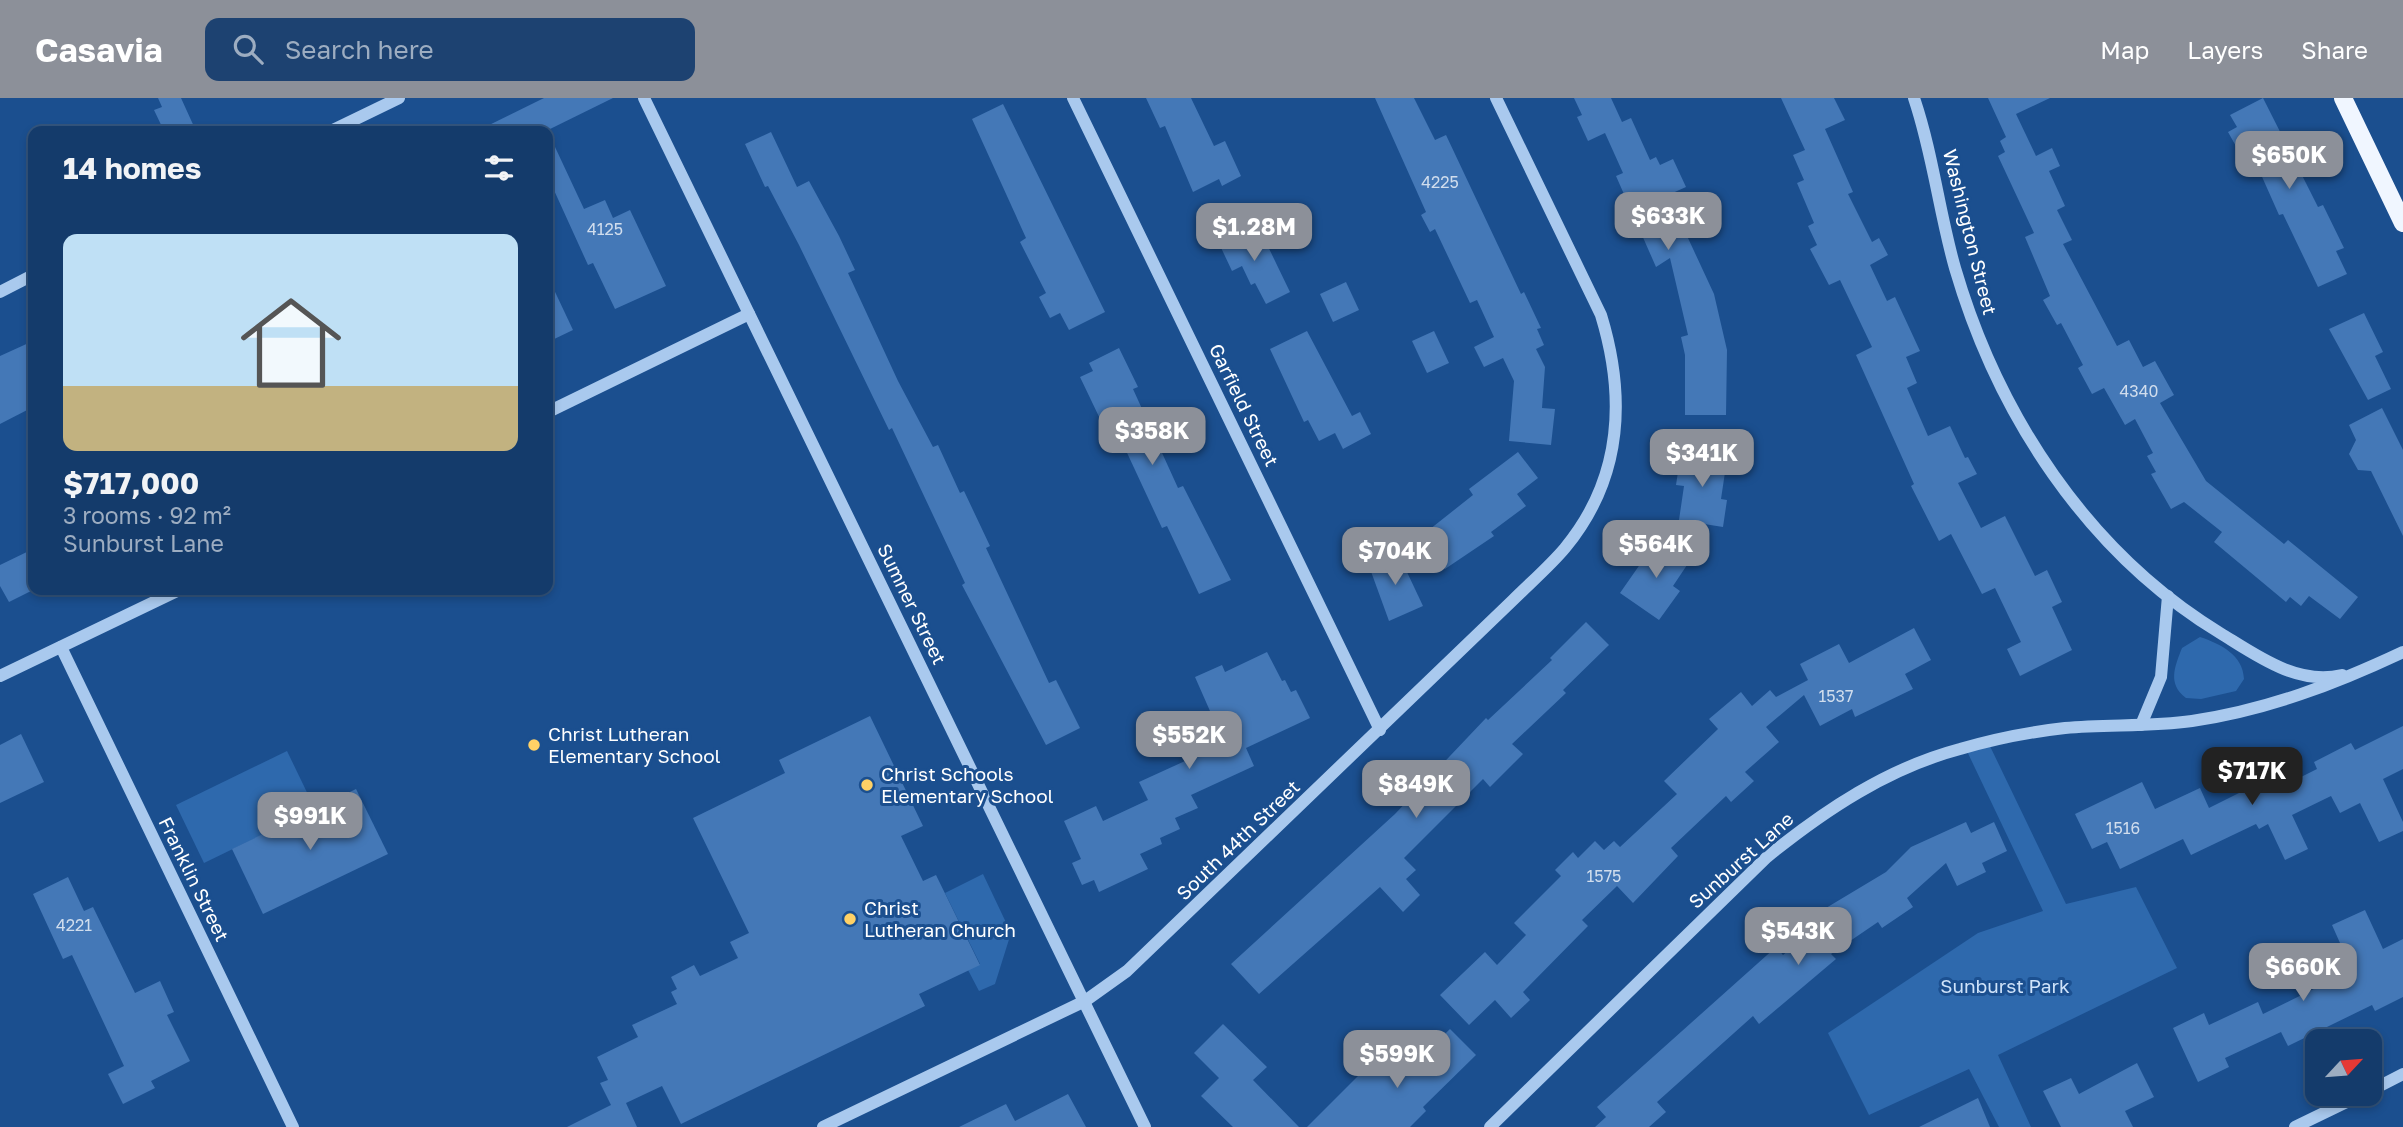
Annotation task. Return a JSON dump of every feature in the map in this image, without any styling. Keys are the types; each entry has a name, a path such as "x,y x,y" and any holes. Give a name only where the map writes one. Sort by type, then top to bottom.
{"main road":[{"path":"2343,98 2403,223"}],"street":[{"path":"341,126 399,98"},
{"name":"Sumner Street","path":"645,98 1145,1127"},
{"name":"Garfield Street","path":"1073,98 1380,730"},
{"name":"South 44th Street","path":"823,1127 1085,1001 1150,951 1564,548 1583,522 1603,483 1615,433 1618,393 1613,353 1601,315 1496,98"},
{"name":"Washington Street","path":"1914,98 1938,182 1954,265 1974,328 2000,387 2028,438 2066,492 2109,542 2168,596 2220,633 2288,671 2311,677 2335,677 2363,670"},
{"path":"0,292 28,278"},
{"path":"553,410 749,314"},
{"path":"0,676 169,595"},
{"path":"2141,725 2161,677 2168,596"},
{"name":"Franklin Street","path":"61,647 293,1127"},
{"name":"Sunburst Lane","path":"1490,1127 1767,857 1810,822 1857,793 1944,754 2011,736 2065,728 2141,725 2238,713 2293,698 2403,652"},
{"path":"2382,1085 2403,1074"},
{"path":"2295,1127 2338,1106"}],"green space":[{"path":"2200,637 2223,647 2240,663 2244,679 2236,691 2201,699 2186,698 2176,687 2174,674 2182,648"},
{"name":"Sunburst Park","path":"1988,742 2066,904 2136,887 2177,968 1998,1055 2031,1127 1999,1127 1969,1069 1869,1115 1828,1033 1978,933 2043,911 1965,747"},
{"path":"287,751 315,809 204,863 176,805"},
{"path":"983,874 1011,933 995,984 979,991 968,970 980,964 945,893"}],"building":[{"path":"158,98 181,98 194,126 162,126 154,110 162,107"},
{"path":"544,98 613,98 553,128 487,126"},
{"path":"1146,98 1191,98 1214,146 1225,141 1241,176 1222,186 1219,179 1193,192 1165,126 1160,128"},
{"path":"1375,98 1414,98 1435,140 1446,135 1521,294 1524,292 1541,328 1537,329 1544,345 1536,349 1545,367 1542,408 1555,409 1551,445 1509,441 1514,381 1503,358 1484,367 1474,347 1494,337 1477,300 1470,303 1435,229 1430,232 1421,215 1426,212"},
{"path":"1574,98 1611,98 1622,122 1631,118 1650,160 1656,157 1660,165 1673,159 1686,187 1668,195 1714,294 1727,350 1726,415 1685,415 1685,355 1681,337 1688,335 1670,258 1656,267 1616,176 1623,173 1605,133 1588,141 1577,117 1582,115"},
{"path":"1781,98 1834,98 1845,120 1825,129 1853,192 1848,194 1872,242 1879,238 1888,255 1870,265 1887,301 1895,297 1920,351 1906,357 1917,383 1907,388 1928,436 1950,426 1965,458 1968,457 1977,474 1958,483 1981,528 2005,516 2035,576 2047,570 2062,602 2052,607 2072,650 2020,676 2007,649 2021,642 1995,588 1982,594 1951,534 1939,541 1911,486 1914,484 1856,355 1872,347 1840,280 1829,285 1810,249 1817,245 1808,226 1814,223 1797,183 1804,180 1793,155 1805,150"},
{"path":"1988,98 2050,98 2016,114 2036,156 2052,148 2060,166 2049,171 2065,206 2057,210 2072,240 2063,244 2117,346 2129,340 2143,367 2155,361 2174,395 2160,403 2206,481 2284,544 2288,540 2358,597 2340,619 2309,596 2301,606 2290,597 2286,602 2214,542 2222,532 2184,502 2171,509 2151,474 2156,472 2147,456 2153,453 2135,419 2125,425 2104,388 2092,394 2078,368 2083,365 2061,323 2057,325 2043,300 2050,296 2025,237 2034,233 1998,156 2005,152 2000,141 2006,137"},
{"path":"2263,98 2318,207 2323,205 2344,248 2336,251 2347,274 2318,287 2283,214 2279,215 2251,152 2242,157 2228,132 2237,127 2230,115"},
{"path":"1003,104 1105,312 1069,330 1060,313 1050,318 1039,297 1046,293 1020,242 1026,238 972,119"},
{"path":"771,132 797,187 809,181 839,236 855,270 848,273 898,381 933,447 938,445 960,493 964,491 990,546 986,548 1049,683 1056,680 1080,728 1046,745 962,585 965,583 892,428 889,430 799,245 768,186 765,187 745,144"},
{"path":"553,143 584,209 605,200 613,218 630,210 666,286 615,309 593,263 588,265 553,188"},
{"path":"1238,227 1244,240 1261,232 1290,292 1266,304 1255,283 1251,285 1242,266 1232,271 1216,237"},
{"path":"1346,282 1359,310 1333,322 1320,294"},
{"path":"553,288 573,330 553,340"},
{"path":"2364,313 2383,352 2375,356 2391,389 2368,400 2329,329"},
{"path":"1307,331 1352,416 1360,412 1371,434 1343,449 1335,433 1319,441 1308,420 1304,422 1270,349"},
{"path":"1434,331 1449,363 1427,373 1412,341"},
{"path":"28,343 28,410 0,424 0,356"},
{"path":"1119,348 1138,387 1133,389 1178,488 1183,486 1231,580 1199,594 1167,526 1162,528 1122,442 1113,446 1080,377 1093,371 1089,363"},
{"path":"2382,408 2403,450 2403,536 2371,471 2358,470 2349,454 2356,440 2349,425"},
{"path":"1518,452 1538,478 1517,494 1526,506 1491,532 1494,536 1445,569 1420,537 1473,495 1469,489"},
{"path":"1681,452 1727,459 1721,499 1727,500 1723,527 1679,520 1684,486 1676,485"},
{"path":"1657,540 1689,562 1673,586 1680,591 1659,620 1620,593"},
{"path":"28,551 28,592 9,602 0,586 0,565"},
{"path":"1398,553 1423,606 1389,621 1369,566"},
{"path":"1586,622 1609,645 1563,690 1566,693 1512,744 1523,754 1490,787 1483,779 1404,858 1416,870 1406,879 1420,895 1403,912 1380,887 1259,994 1231,964 1395,814 1486,718 1488,720 1552,660 1550,658"},
{"path":"1914,628 1931,660 1905,674 1913,689 1855,717 1852,709 1820,726 1804,695 1766,727 1779,742 1745,772 1754,781 1731,802 1726,796 1671,848 1678,856 1633,903 1617,886 1582,920 1588,926 1523,992 1530,1000 1511,1018 1495,1000 1469,1025 1440,995 1485,952 1497,965 1526,935 1514,923 1561,876 1555,870 1573,852 1578,858 1595,841 1604,850 1614,841 1620,847 1677,794 1664,781 1718,729 1709,719 1741,692 1752,706 1770,690 1776,697 1808,680 1800,664 1839,644 1849,663"},
{"path":"1267,652 1282,681 1285,680 1291,692 1296,690 1310,718 1246,748 1254,766 1191,795 1198,808 1175,818 1180,829 1160,838 1162,844 1140,854 1148,869 1099,892 1094,880 1082,885 1072,863 1081,859 1064,821 1096,806 1103,821 1148,800 1139,782 1185,761 1182,754 1221,736 1195,677 1222,665 1225,672"},
{"name":"Christ Lutheran Church","path":"870,716 923,826 901,836 923,881 936,875 980,965 919,994 925,1006 681,1124 662,1086 626,1103 637,1127 567,1127 611,1105 600,1083 608,1080 597,1057 638,1037 632,1025 677,1004 671,992 677,989 671,977 694,965 700,976 738,958 730,942 749,933 693,818 785,773 779,760"},
{"path":"2403,726 2403,769 2383,779 2403,822 2403,831 2379,842 2360,803 2340,813 2331,796 2292,815 2308,849 2285,860 2268,824 2259,829 2256,824 2191,855 2183,839 2120,869 2107,842 2092,849 2075,814 2142,782 2155,809 2200,788 2209,808 2273,776 2279,788 2317,769 2314,762 2351,743 2355,750"},
{"path":"21,734 44,782 0,803 0,745"},
{"path":"356,789 388,854 263,914 232,849"},
{"path":"1966,822 1971,833 1994,822 2007,851 1982,863 1986,872 1957,886 1946,863 1907,898 1913,907 1882,928 1878,922 1831,954 1836,959 1759,1024 1753,1016 1657,1102 1666,1112 1649,1127 1595,1127 1606,1117 1597,1107 1776,947 1783,955 1831,915 1826,908 1886,872 1911,847"},
{"path":"68,877 84,911 93,907 135,993 160,981 174,1012 167,1015 190,1061 151,1081 155,1088 123,1104 108,1074 124,1066 72,955 63,959 33,894"},
{"path":"2365,910 2383,949 2403,939 2403,997 2375,1011 2372,1005 2323,1029 2305,1029 2305,1038 2288,1046 2281,1032 2225,1058 2229,1067 2198,1082 2173,1028 2204,1013 2209,1025 2258,1002 2263,1014 2352,970 2332,925"},
{"path":"1223,1024 1267,1067 1253,1080 1299,1127 1233,1127 1201,1096 1219,1078 1194,1053"},
{"path":"1450,1029 1476,1055 1423,1107 1426,1111 1410,1127 1307,1127 1375,1059 1397,1081"},
{"path":"2137,1063 2154,1097 2125,1111 2133,1127 2061,1127 2043,1091 2071,1078 2079,1094"},
{"path":"1068,1094 1086,1127 959,1127 1006,1104 1015,1121"},
{"path":"1978,1098 1990,1127 1919,1127"}],"place":[{"name":"Christ Lutheran Elementary School","path":"534,745"},
{"name":"Christ Schools Elementary School","path":"867,785"},
{"name":"Christ Lutheran Church","path":"850,919"}]}
